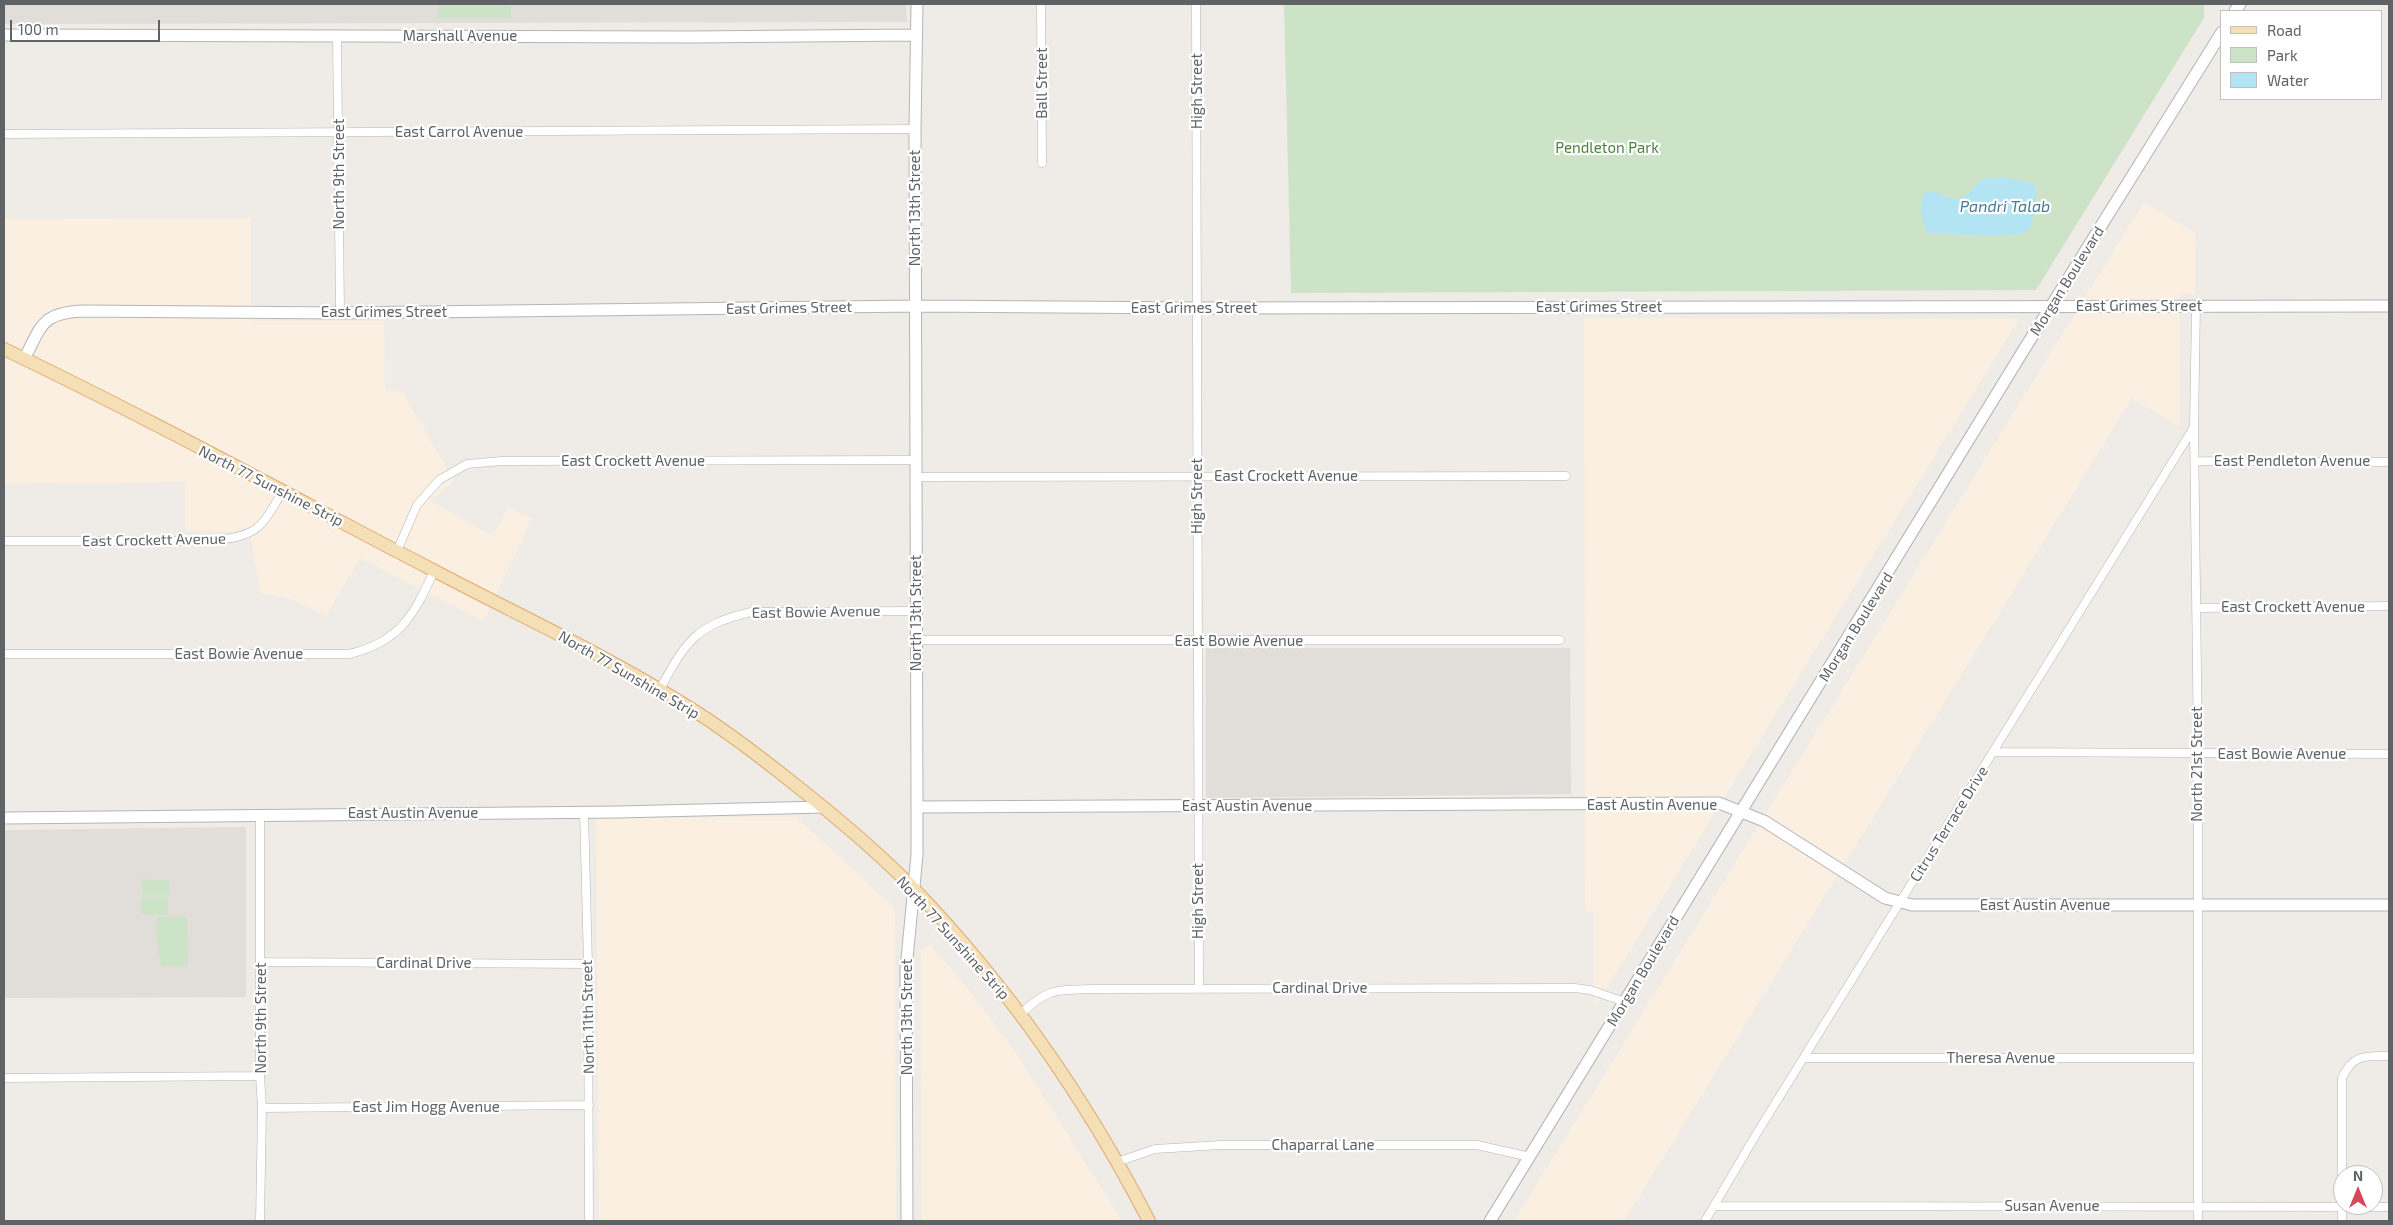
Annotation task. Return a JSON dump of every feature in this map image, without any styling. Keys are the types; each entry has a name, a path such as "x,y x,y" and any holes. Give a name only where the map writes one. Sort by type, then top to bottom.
{"main road":[{"name":"North 77 Sunshine Strip","path":"4,349 580,645 660,689 739,741 823,807 914,889 965,946 1059,1068 1117,1162 1149,1221"}],"street":[{"name":"North 13th Street","path":"907,1221 906,969 914,889 917,808 915,35 917,4"},
{"name":"Ball Street","path":"1041,4 1042,163"},
{"name":"High Street","path":"1196,4 1199,989"},
{"name":"Marshall Avenue","path":"4,35 690,37 915,35"},
{"name":"North 9th Street","path":"337,35 340,132 340,313"},
{"name":"Morgan Boulevard","path":"1490,1221 2220,35"},
{"name":"East Carrol Avenue","path":"4,134 915,129"},
{"name":"East Grimes Street","path":"24,359 42,324 60,312 340,313 915,306 1196,308 2389,306"},
{"name":"North 21st Street","path":"2196,306 2194,427 2198,754 2196,906 2198,1221"},
{"name":"Citrus Terrace Drive","path":"1705,1221 2194,427"},
{"name":"East Crockett Avenue","path":"397,551 417,505 439,480 467,464 502,461 916,460"},
{"name":"East Pendleton Avenue","path":"2195,461 2389,462"},
{"name":"East Crockett Avenue","path":"916,477 1566,476"},
{"name":"East Crockett Avenue","path":"4,541 212,541 242,537 257,530 268,517 282,492"},
{"name":"East Bowie Avenue","path":"4,654 350,654 370,649 401,627 417,607 434,571"},
{"name":"East Crockett Avenue","path":"2196,608 2389,606"},
{"name":"East Bowie Avenue","path":"660,689 690,640 707,626 726,618 751,612 916,611"},
{"name":"East Bowie Avenue","path":"917,640 1198,642 1560,640"},
{"name":"East Bowie Avenue","path":"1994,752 2389,754"},
{"name":"East Austin Avenue","path":"917,808 1719,803 1764,821 1885,898 1912,905 2389,905"},
{"name":"East Austin Avenue","path":"4,818 584,812 823,807"},
{"name":"North 11th Street","path":"584,812 588,964 589,1221"},
{"name":"North 9th Street","path":"260,815 260,1076 262,1108 260,1221"},
{"name":"Cardinal Drive","path":"261,962 588,964"},
{"name":"Cardinal Drive","path":"1020,1015 1038,997 1054,991 1095,989 1575,988 1590,990 1625,1002"},
{"path":"2342,1165 2342,1078 2348,1066 2363,1056 2389,1056"},
{"name":"Theresa Avenue","path":"1804,1058 2197,1058"},
{"path":"4,1078 260,1076"},
{"name":"East Jim Hogg Avenue","path":"262,1108 589,1105"},
{"name":"Chaparral Lane","path":"1117,1162 1155,1149 1221,1145 1477,1145 1530,1157"},
{"name":"Susan Avenue","path":"1715,1206 2333,1207"}],"shaded area":[{"path":"4,4 906,4 907,22 4,24"},
{"path":"2144,202 2196,234 2195,294 2180,294 2180,427 2132,398 1624,1221 1514,1221"},
{"path":"251,218 251,321 384,321 385,391 402,391 454,481 430,501 493,536 509,507 532,519 483,621 360,558 326,616 292,599 260,593 249,527 231,532 185,531 185,482 4,484 4,219"},
{"path":"1584,318 2019,319 1594,1009 1594,912 1585,911"},
{"path":"1206,648 1570,648 1571,794 1206,798"},
{"path":"796,817 895,908 896,1221 599,1221 596,818"},
{"path":"246,827 246,997 4,998 4,830"},
{"path":"930,945 970,991 1018,1056 1122,1221 922,1221 921,950"}],"green space":[{"path":"438,4 511,4 511,18 438,18"},
{"name":"Pendleton Park","path":"1284,4 2204,4 2204,18 2036,290 1291,293"},
{"path":"142,879 169,880 169,895 142,895"},
{"path":"142,897 168,897 168,915 141,914"},
{"path":"158,917 186,917 188,966 161,966 156,933"}],"water":[{"name":"Pandri Talab","path":"1985,177 1993,179 2002,177 2033,183 2035,199 2032,221 2027,231 2021,234 1996,236 1927,233 1921,215 1922,196 1932,190 1948,197 1962,198"}]}
